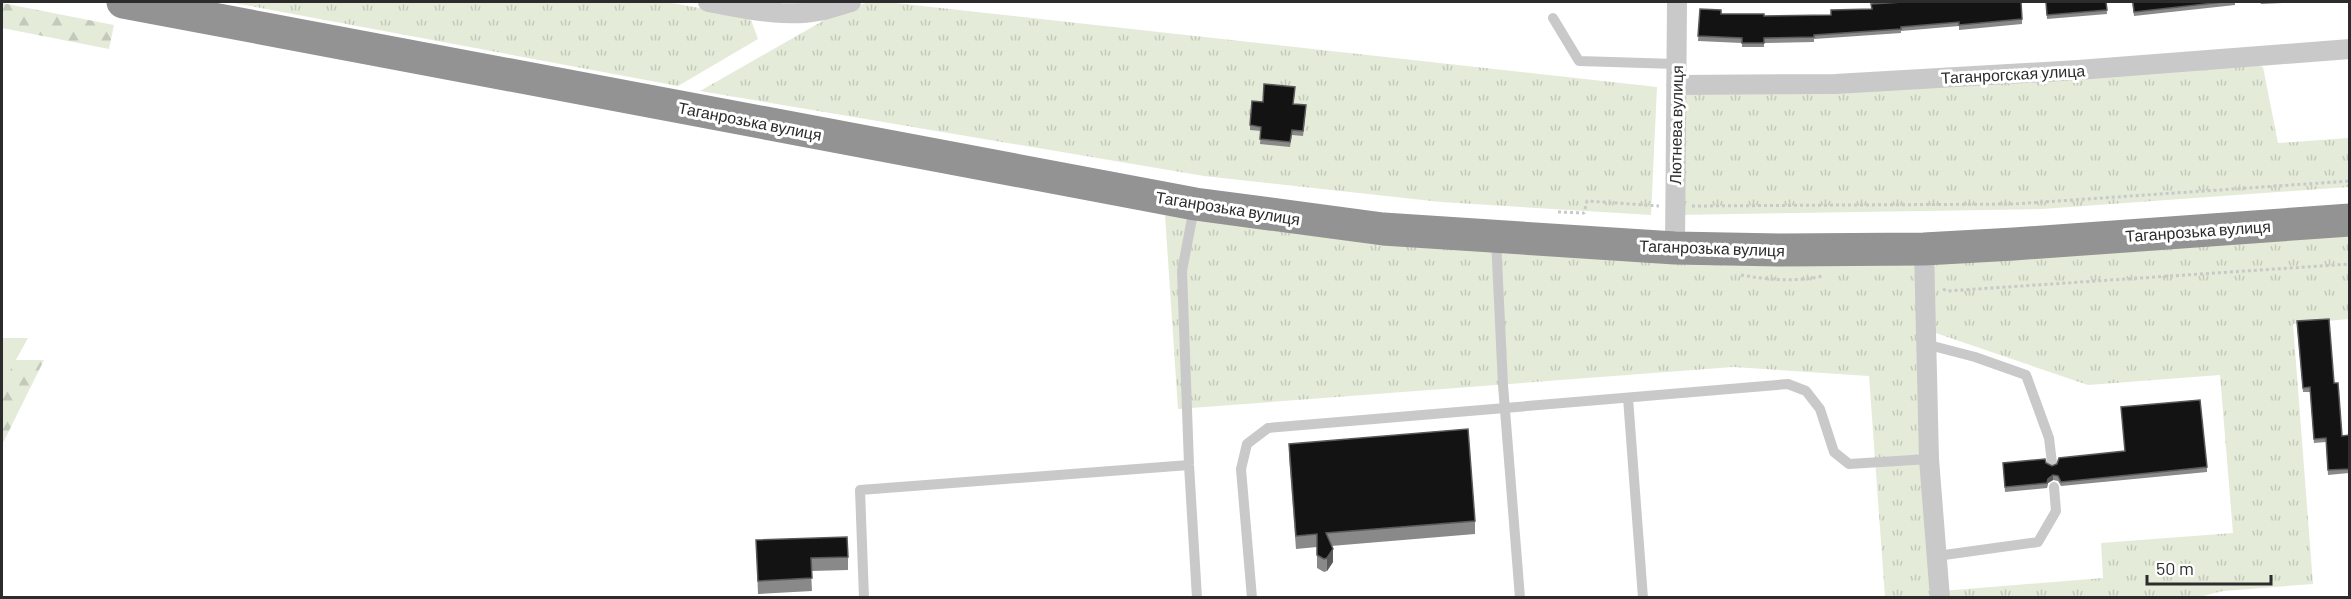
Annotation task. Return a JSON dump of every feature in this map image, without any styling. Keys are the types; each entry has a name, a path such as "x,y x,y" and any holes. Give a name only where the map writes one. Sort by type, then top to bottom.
{"highway":[{"name":"Таганрозька вулиця","path":"123,2 1195,204 1336,224 1675,248 1780,250 1924,249 2349,220"}],"street":[{"path":"717,2 753,10 786,13 818,11 851,2"},
{"name":"Лютнева вулиця","path":"1675,248 1677,2"},
{"name":"Таганрогская улица","path":"1676,85 1846,83 2078,70 2349,49"},
{"path":"1924,249 1929,459 1940,597"}],"lane":[{"path":"1552,18 1579,61 1676,64"},
{"path":"1195,204 1182,271 1189,465 1197,597"},
{"path":"1496,237 1505,408 1520,597"},
{"path":"1925,344 1975,357 2026,375 2049,438 2052,463"},
{"path":"1252,597 1241,469 1247,444 1268,428 1788,384 1806,391 1820,409 1834,452 1849,464 1929,459"},
{"path":"1628,398 1643,597"},
{"path":"864,597 860,490 1189,465"},
{"path":"1936,556 2037,542 2056,511 2054,487"}],"path":[{"path":"1558,212 1584,213 1587,201 1675,207 2014,204 2349,181"},
{"path":"1925,281 1947,291 2349,264"},
{"path":"1736,274 1766,280 1798,281"}],"green space":[{"path":"229,2 666,2 750,17 758,39 678,86"},
{"path":"868,2 886,2 1657,87 1651,215 1441,202 1204,176 700,91 828,18"},
{"path":"2,3 114,25 109,49 2,28"},
{"path":"2244,59 2263,67 2278,143 2349,138 2349,187 2042,209 1675,215 1680,88"},
{"path":"1165,215 1436,247 2349,233 2349,319 2293,324 2313,584 2223,591 2195,598 1885,597 1869,376 1733,367 1178,409","holes":["1921,328 2088,385 2220,375 2233,533 2101,543 2103,578 1942,591"]},
{"path":"2,338 28,338 2,385"},
{"path":"5,360 44,360 2,445 2,368"}],"building":[{"path":"2021,2 2022,19 1959,25 1959,22 1901,27 1901,29 1814,35 1814,37 1764,38 1764,43 1742,43 1742,38 1698,36 1700,9 1721,10 1721,14 1764,14 1764,16 1831,15 1831,10 1872,9 1871,4"},
{"path":"2046,2 2106,2 2107,10 2047,15"},
{"path":"2133,2 2223,2 2134,12"},
{"path":"1264,84 1295,87 1293,104 1306,105 1303,131 1292,130 1290,142 1260,139 1261,127 1250,125 1252,101 1263,102"},
{"path":"2329,319 2334,383 2338,383 2342,436 2349,435 2349,469 2328,470 2326,438 2314,439 2310,387 2303,388 2297,321"},
{"path":"2200,400 2207,467 2061,482 2058,476 2053,475 2047,483 2005,487 2003,463 2045,459 2046,463 2052,466 2057,464 2059,458 2125,451 2121,407"},
{"path":"1468,429 1475,521 1326,533 1333,549 1324,559 1317,555 1317,534 1296,536 1289,444"},
{"path":"847,537 848,557 811,558 812,578 758,581 756,540"}]}
